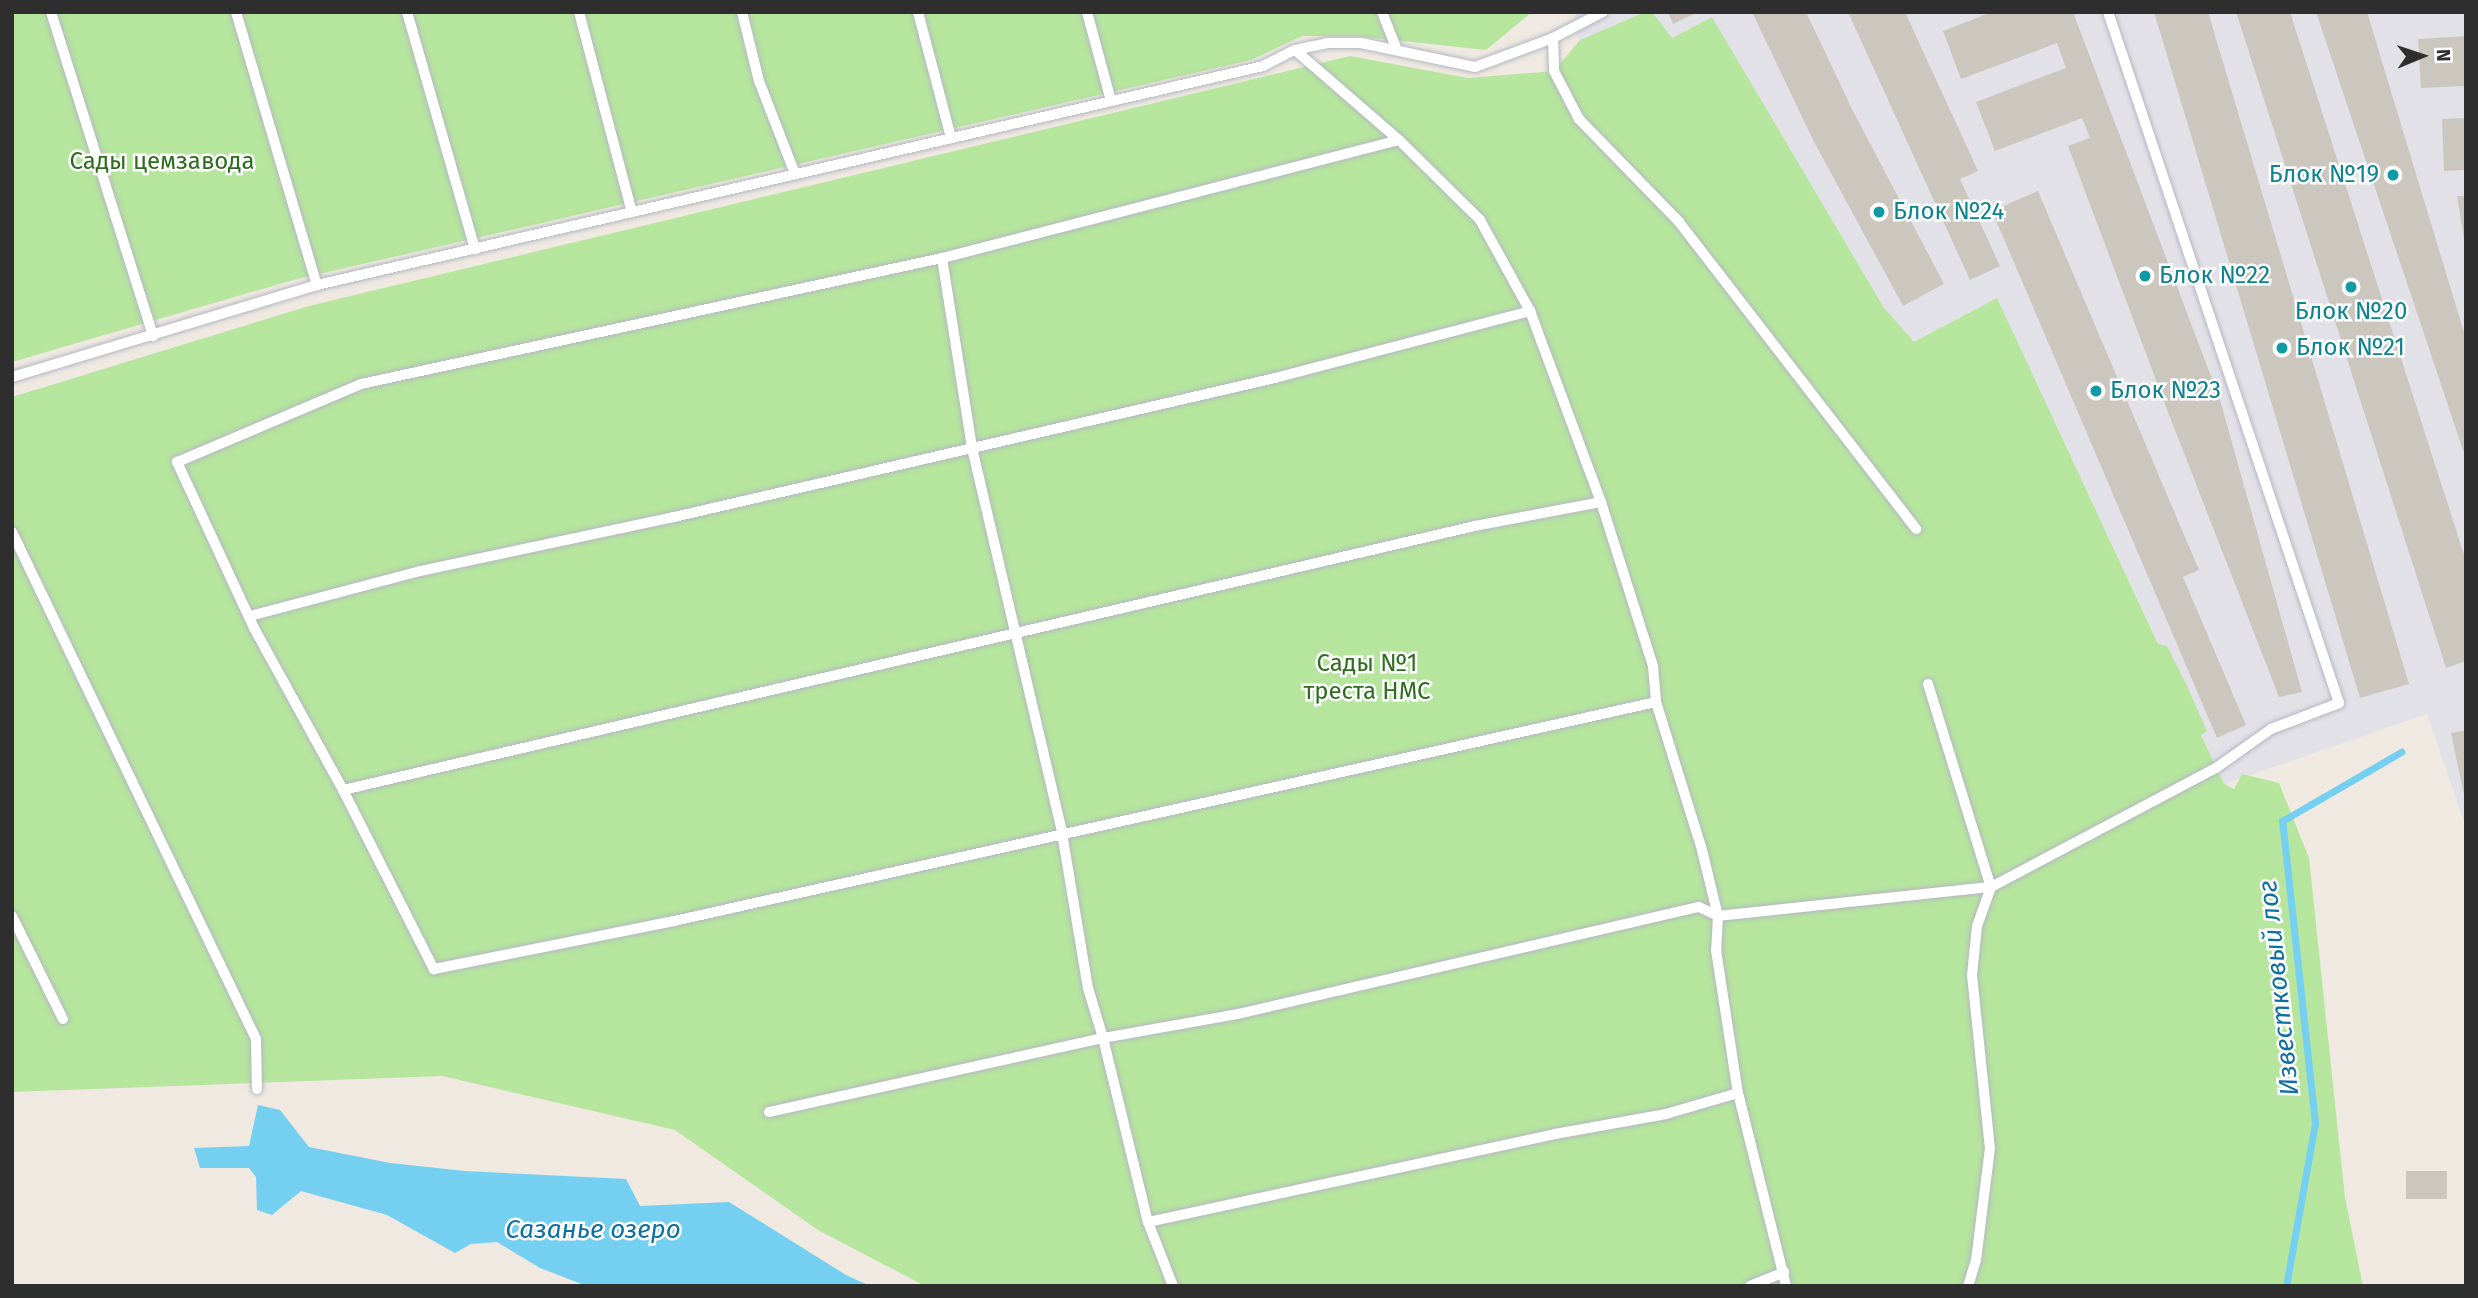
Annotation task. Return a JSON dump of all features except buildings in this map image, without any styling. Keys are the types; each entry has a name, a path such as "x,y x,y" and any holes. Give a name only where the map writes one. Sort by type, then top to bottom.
{"lane":[{"path":"51,12 153,335"},
{"path":"236,12 317,285"},
{"path":"407,12 475,249"},
{"path":"579,12 632,212"},
{"path":"742,12 759,81 795,174"},
{"path":"918,12 951,138"},
{"path":"1087,12 1111,102"},
{"path":"1382,12 1397,50"},
{"path":"12,377 317,285 1262,66 1295,50 1327,43 1360,43 1475,67 1553,38 1603,12"},
{"path":"769,1112 1103,1038 1278,1005 1699,907 1718,916 1991,887 2216,768 2271,729 2340,703 2108,12"},
{"path":"1553,38 1554,71 1579,120 1679,222 1916,529"},
{"path":"1295,50 1399,140 1480,220 1530,311 1601,502 1653,666 1656,702 1702,850 1718,916 1716,950 1738,1093 1786,1286"},
{"path":"1399,140 942,258 361,384 177,462 250,616 434,969 674,921 1656,702"},
{"path":"942,258 972,448 1062,833 1088,988 1103,1038 1148,1222 1173,1286"},
{"path":"250,616 420,571 674,517 1275,378 1530,311"},
{"path":"343,790 1475,526 1601,502"},
{"path":"12,532 256,1039 257,1089"},
{"path":"1928,684 1991,887 1977,926 1972,975 1990,1148 1976,1260 1968,1286"},
{"path":"12,916 63,1019"},
{"path":"1148,1222 1555,1134 1666,1114 1738,1093"},
{"path":"1750,1286 1784,1272"}],"shaded area":[{"path":"1576,12 1645,12 1580,40 1572,26"},
{"path":"1652,12 2466,12 2466,827 2427,714 2224,784 1997,299 1914,343 1884,308 1711,18 1671,38"}],"green space":[{"name":"Сады цемзавода","path":"12,12 1532,12 1486,50 1357,36 1302,36 1251,60 293,280 12,362"},
{"name":"Сады №1 треста НМС","path":"1645,12 1652,12 1672,38 1712,17 1884,308 1914,342 1997,298 2158,644 2167,646 2187,686 2207,731 2201,735 2224,784 2234,789 2242,774 2279,783 2309,858 2345,1198 2363,1286 925,1286 818,1230 675,1130 442,1076 12,1092 12,397 309,306 1350,56 1468,78 1554,71 1580,40"}],"water":[{"name":"Сазанье озеро","path":"258,1105 280,1110 309,1147 390,1163 465,1171 626,1179 640,1206 729,1202 846,1275 870,1286 587,1286 540,1268 497,1242 471,1244 455,1253 387,1215 301,1191 272,1215 257,1210 256,1177 249,1168 200,1168 194,1148 249,1146"}],"waterway":[{"name":"Известковый лог","path":"2286,1286 2315,1123 2282,821 2401,752"}],"place":[{"name":"Блок №19","path":"2393,175"},
{"name":"Блок №24","path":"1879,212"},
{"name":"Блок №22","path":"2145,276"},
{"name":"Блок №20","path":"2351,287"},
{"name":"Блок №21","path":"2282,348"},
{"name":"Блок №23","path":"2096,391"}]}
